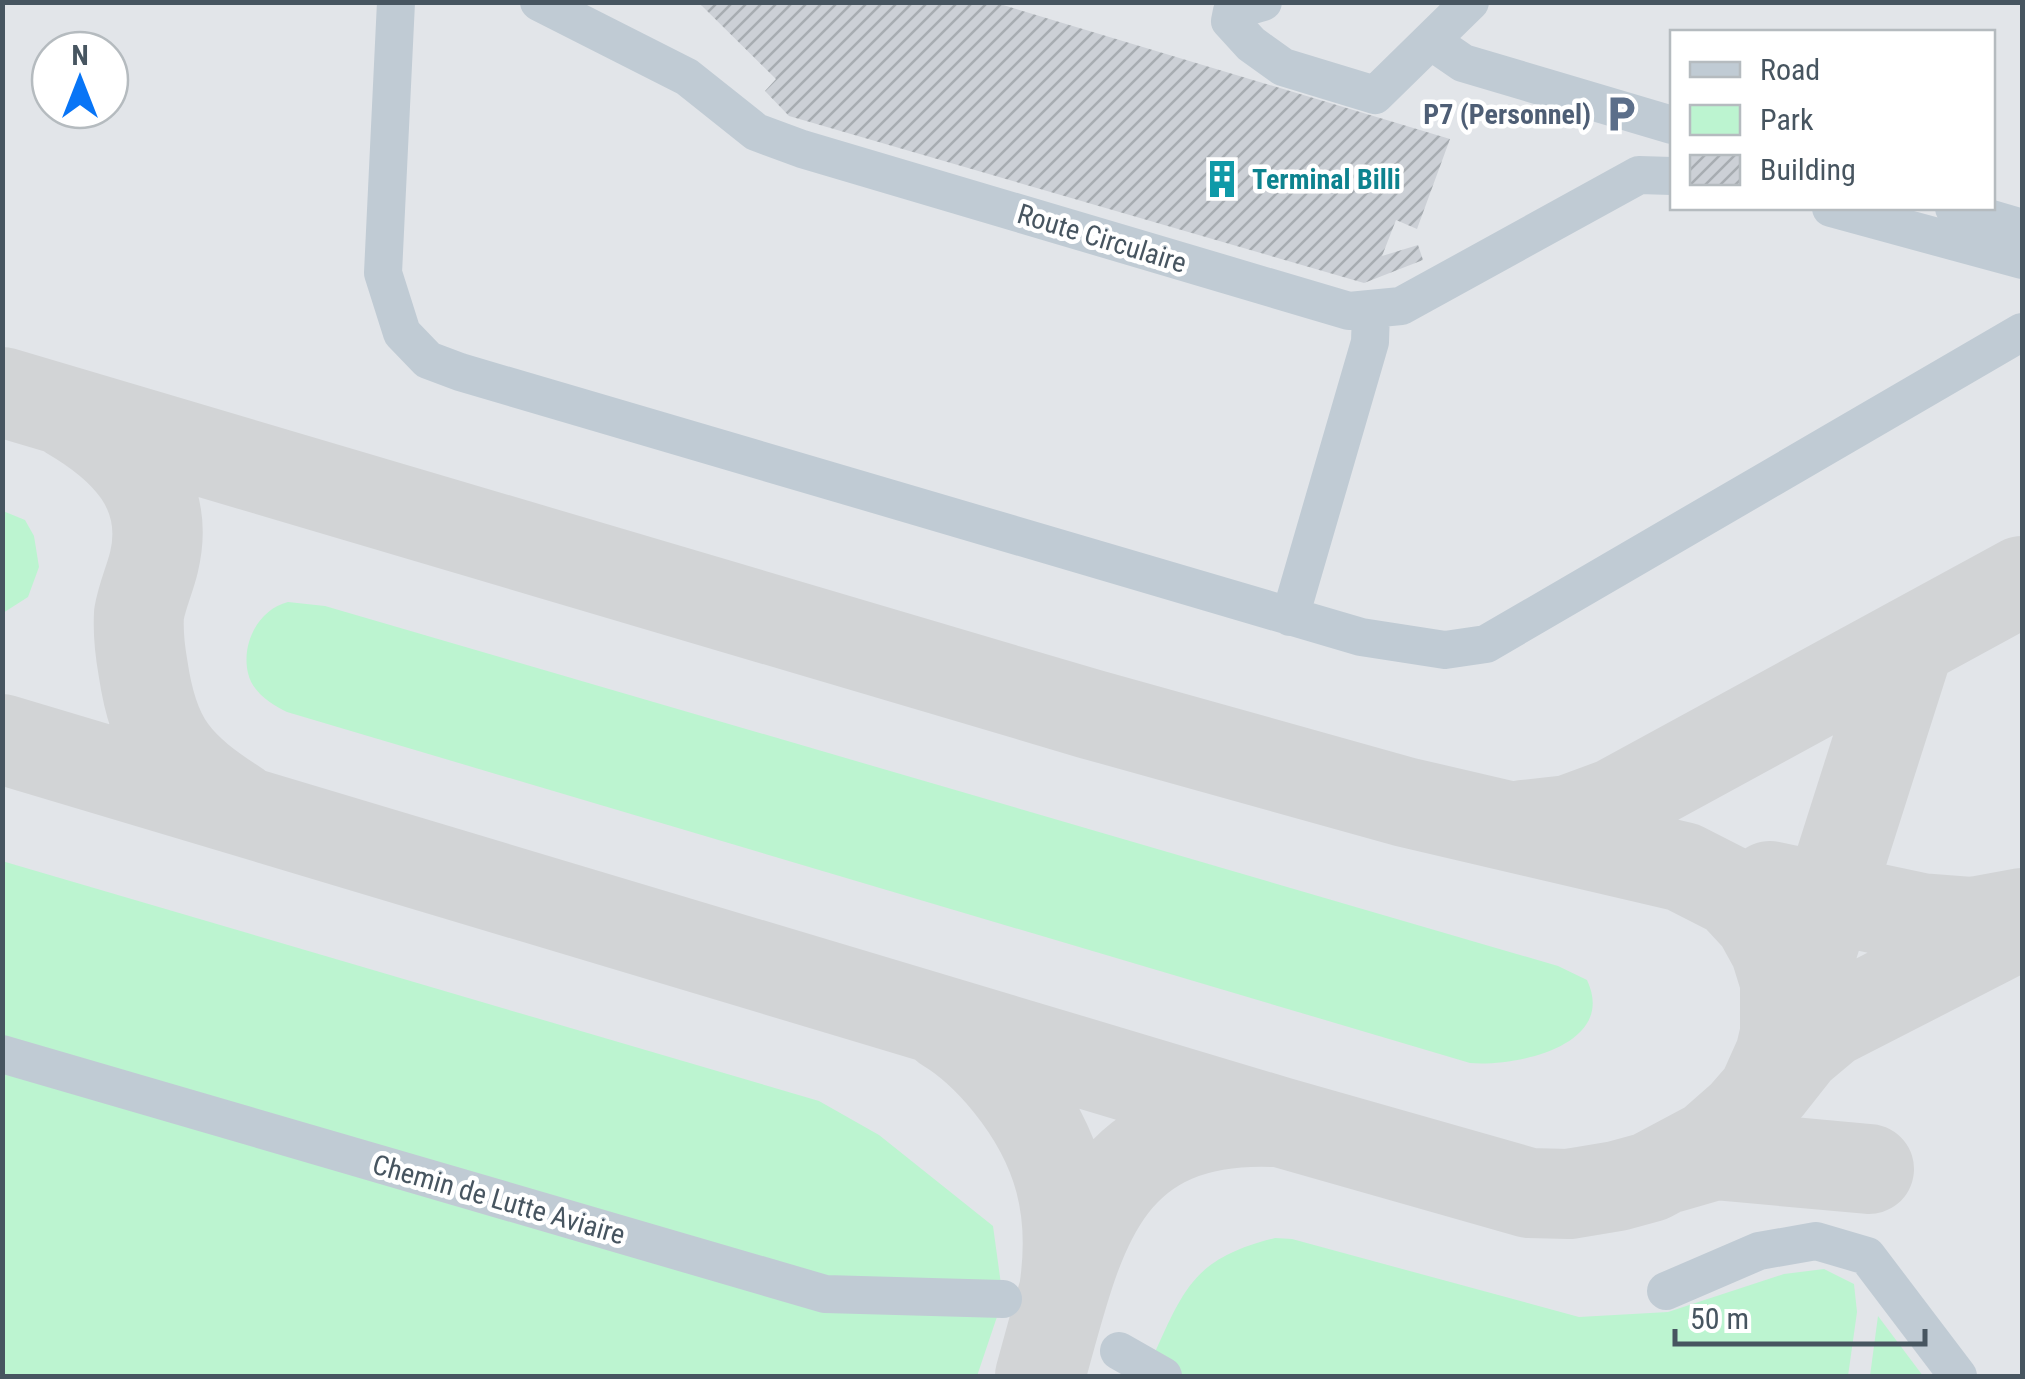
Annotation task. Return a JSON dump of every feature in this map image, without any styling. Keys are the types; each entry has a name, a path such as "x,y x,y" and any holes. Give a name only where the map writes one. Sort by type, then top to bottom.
{"lane":[{"path":"396,2 382,273 402,333 428,360 1361,638 1445,650 1486,644 2022,332"},
{"name":"Route Circulaire","path":"539,2 688,77 756,132 1349,311 1401,306 1639,175 1670,176"},
{"path":"1262,2 1232,11 1230,21 1250,44 1283,67 1375,95 1470,2"},
{"path":"1431,41 1463,63 1670,124"},
{"path":"1839,210 2022,260"},
{"path":"1961,210 2022,228"},
{"path":"1290,617 1370,342 1371,311"},
{"name":"Chemin de Lutte Aviaire","path":"2,1054 826,1294 1003,1299"},
{"path":"1666,1292 1758,1251 1816,1242 1850,1251 1866,1256 1958,1376"},
{"path":"1119,1351 1163,1376"}],"shaded area":[{"path":"3,3 2022,3 2022,1376 3,1376"}],"green space":[{"path":"3,511 25,520 34,536 39,567 28,597 3,613"},
{"path":"288,602 325,606 1558,966 1587,980 1593,1003 1588,1021 1557,1048 1535,1056 1470,1063 287,712 258,692 250,680 247,650 261,620"},
{"path":"2,861 819,1101 879,1135 993,1226 1003,1299 977,1376 3,1376"},
{"path":"1275,1238 1292,1239 1579,1317 1668,1312 1784,1274 1824,1269 1854,1284 1857,1312 1848,1376 1182,1376 1152,1359 1173,1313 1195,1279 1226,1255"},
{"path":"1878,1316 1923,1376 1870,1376"}],"building":[{"name":"Terminal Billi","path":"698,2 993,2 1450,139 1417,229 1396,220 1382,256 1418,245 1423,260 1364,283 789,116 765,91 776,79"}],"taxiway":[{"path":"2,392 1090,714 1405,802 1683,867 1734,893 1759,920 1775,949 1785,981 1785,1034 1763,1093 1710,1145 1650,1177 1617,1186 1569,1194 1529,1193 2,739"},
{"path":"69,414 125,456 149,492 156,513 157,537 139,627 154,716 184,765 239,807"},
{"path":"1523,825 1569,820 1615,803 2022,581"},
{"path":"1788,1025 1910,642"},
{"path":"1770,886 1921,918 1973,922 2022,913"},
{"path":"1768,1087 1798,1049 1829,1023 2022,924"},
{"path":"946,1027 980,1052 1008,1083 1026,1107 1052,1156 1068,1234 1064,1291"},
{"path":"1040,1376 1084,1235 1105,1196 1132,1164 1168,1140 1214,1126 1273,1122"},
{"path":"1670,1168 1715,1155 1869,1169"}],"place":[{"name":"P7 (Personnel)","path":"1621,114"},
{"name":"Terminal Billi","path":"1222,179"}]}
